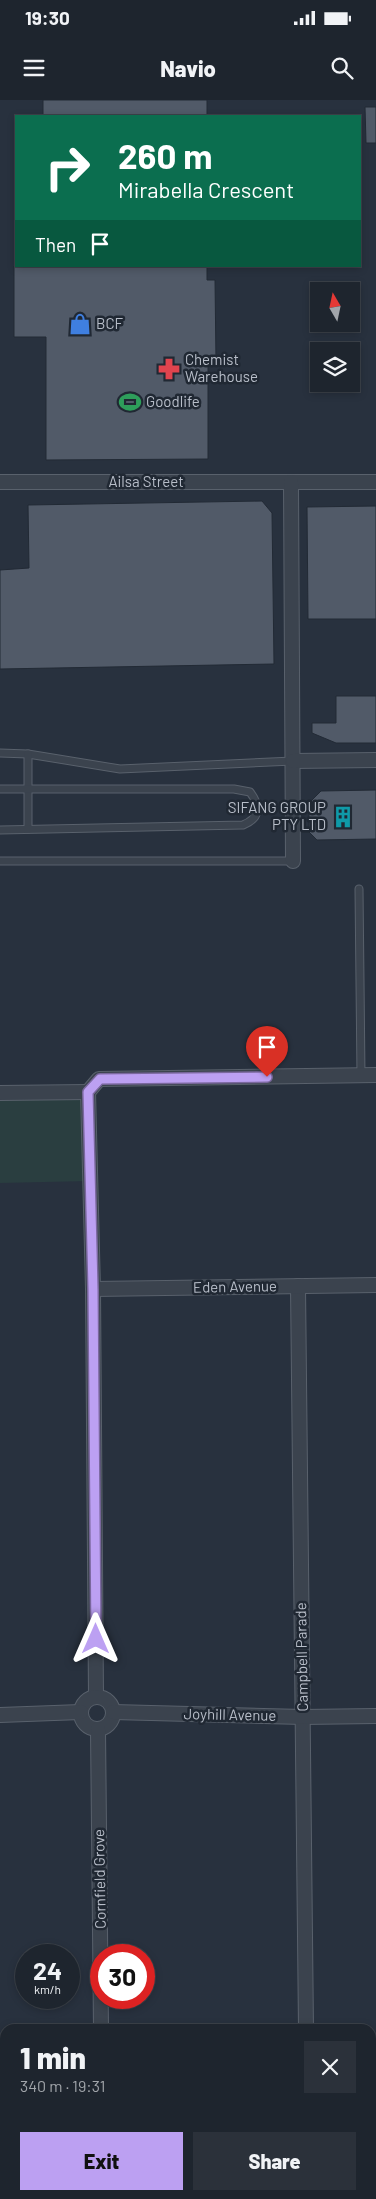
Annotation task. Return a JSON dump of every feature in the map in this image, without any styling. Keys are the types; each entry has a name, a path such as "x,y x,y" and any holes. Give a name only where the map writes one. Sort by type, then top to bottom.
{"street":[{"name":"Ailsa Street","path":"0,482 376,482"},
{"path":"291,482 293,861"},
{"path":"293,761 376,760"},
{"path":"96,1697 93,1289 88,1092 100,1079 376,1075"},
{"path":"0,1093 88,1092"},
{"name":"Eden Avenue","path":"93,1289 376,1285"},
{"name":"Campbell Parade","path":"298,1286 306,2024"},
{"path":"96,1697 108,1701 113,1717 107,1726 98,1729 86,1724 81,1712 89,1699 96,1697"},
{"path":"0,1715 81,1712"},
{"name":"Joyhill Avenue","path":"113,1712 303,1717 376,1716"},
{"name":"Cornfield Grove","path":"98,1729 101,2024"}],"lane":[{"path":"0,753 28,754 120,770 293,761"},
{"path":"28,754 28,829"},
{"path":"0,789 234,788 250,792 257,801 257,813 253,821 242,825 0,830"},
{"path":"0,861 293,861"},
{"path":"359,889 361,1075"}],"green space":[{"path":"88,1092 90,1181 0,1183 0,1093"}],"building":[{"path":"43,100 207,100 207,115 43,115"},
{"path":"365,107 376,107 376,143 366,143"},
{"path":"14,266 207,267 207,280 215,280 216,361 208,361 208,459 46,460 46,337 14,337"},
{"path":"262,501 272,513 274,664 0,669 0,570 29,568 28,505"},
{"path":"376,506 376,619 308,619 307,507"},
{"path":"336,696 376,696 376,743 336,743 312,733 312,723 336,723"},
{"name":"SIFANG GROUP PTY LTD","path":"376,790 376,839 317,840 309,832 309,803 321,791"}],"place":[{"name":"BCF","path":"80,324"},
{"name":"Chemist Warehouse","path":"169,369"},
{"name":"Goodlife","path":"130,402"},
{"name":"SIFANG GROUP PTY LTD","path":"343,817"}],"route":[{"path":"96,1639 93,1289 88,1092 100,1079 267,1077"}]}
